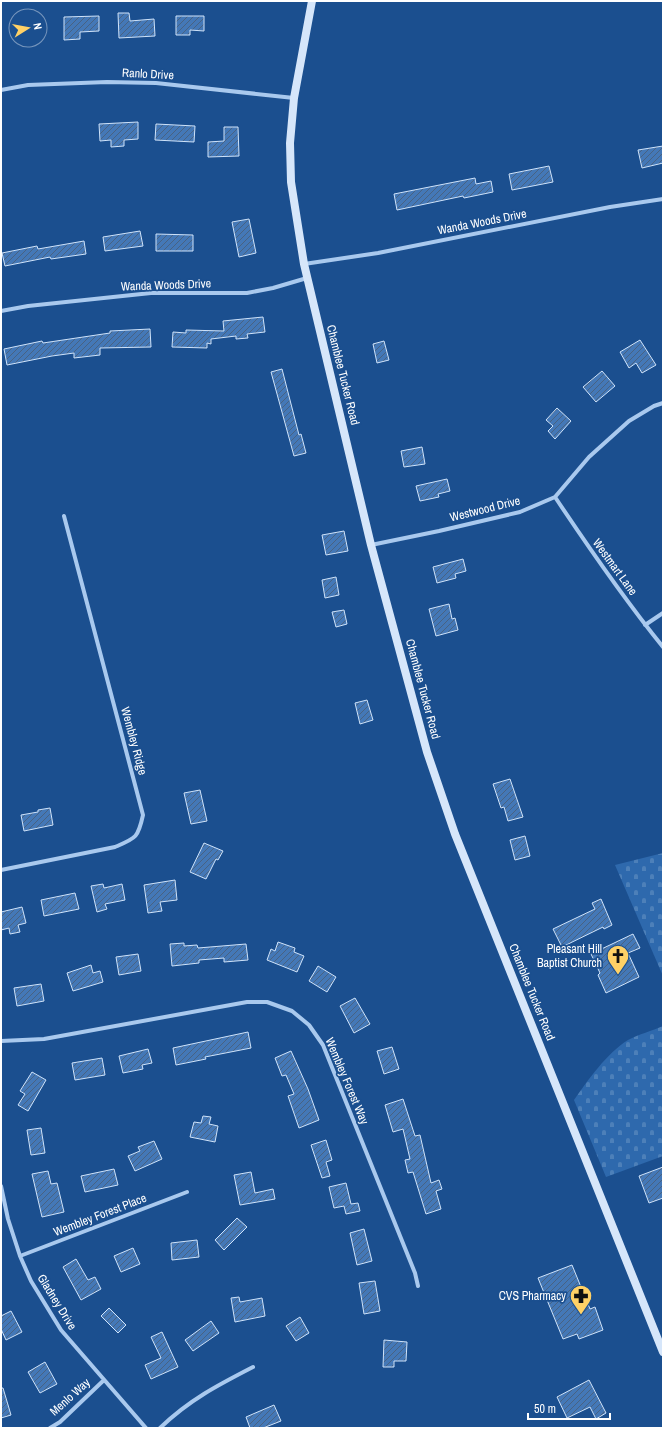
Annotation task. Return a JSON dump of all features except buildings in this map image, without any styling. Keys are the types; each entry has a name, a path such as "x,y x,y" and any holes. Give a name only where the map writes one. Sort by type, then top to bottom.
{"main road":[{"name":"Chamblee Tucker Road","path":"312,1 294,98 290,143 291,182 307,278 371,545 428,752 455,834 663,1352"}],"street":[{"name":"Ranlo Drive","path":"1,90 28,85 107,82 156,83 294,98"},
{"name":"Wanda Woods Drive","path":"304,264 378,253 610,207 663,199"},
{"name":"Wanda Woods Drive","path":"1,311 28,306 151,293 247,293 273,288 307,278"},
{"name":"Westwood Drive","path":"371,545 520,512 555,497 589,457 629,422 654,406 663,403"},
{"name":"Westmart Lane","path":"555,497 585,542 645,625 663,647"},
{"name":"Wembley Ridge","path":"1,870 114,847 130,841 139,832 143,815 64,516"},
{"path":"645,625 663,613"},
{"name":"Wembley Forest Way","path":"1,1041 44,1039 247,1002 267,1002 292,1011 309,1025 323,1045 412,1266 418,1286"},
{"name":"Gladney Drive","path":"1,1186 8,1219 20,1256 31,1281 61,1330 146,1428"},
{"name":"Wembley Forest Place","path":"20,1256 187,1192"},
{"path":"160,1428 176,1412 211,1389 253,1367"},
{"name":"Menlo Way","path":"50,1428 60,1422 104,1380"}],"green space":[{"path":"663,853 663,976 615,865"},
{"path":"663,1026 663,1156 606,1177 574,1100 598,1067 620,1045 632,1038"}],"place":[{"name":"Pleasant Hill Baptist Church","path":"618,976"},
{"name":"CVS Pharmacy","path":"581,1316"}]}
